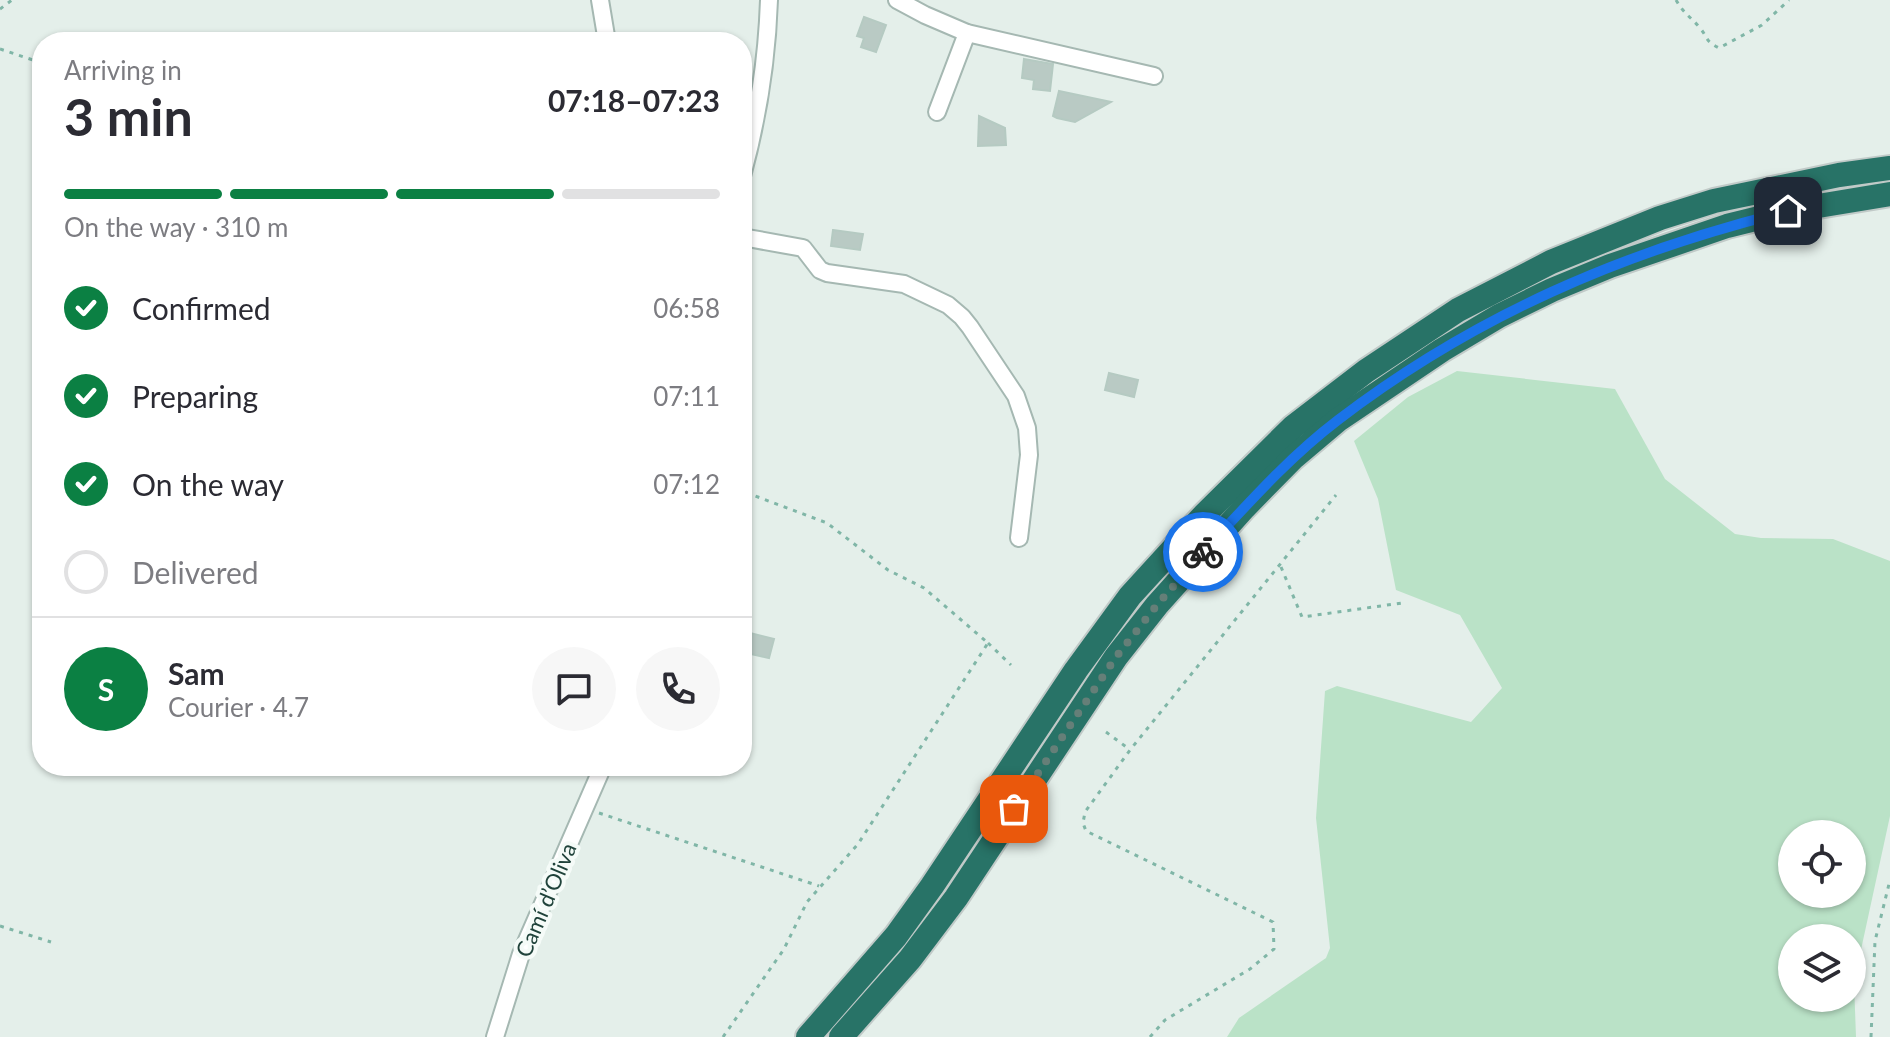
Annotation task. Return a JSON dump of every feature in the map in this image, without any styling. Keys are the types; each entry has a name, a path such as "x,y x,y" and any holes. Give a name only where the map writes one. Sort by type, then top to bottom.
{"highway":[{"path":"808,1037 896,936 1076,670 1130,596 1204,515 1293,427 1366,371 1458,310 1551,262 1660,218 1714,201 1839,175 1890,168"},
{"path":"841,1037 910,959 956,898 1116,657 1157,605 1283,468 1338,420 1429,358 1499,316 1610,266 1727,226 1788,211 1890,194"}],"street":[{"path":"600,0 605,32"},
{"path":"752,138 761,92 769,0"},
{"path":"897,0 967,33 1154,76"},
{"path":"937,112 967,33"},
{"path":"752,239 803,248 820,270 827,273 904,284 948,305 962,317 1016,396 1027,428 1029,455 1019,538"},
{"name":"Camí d’Oliva","path":"495,1037 521,954 599,776"}],"path":[{"path":"0,9 12,0"},
{"path":"1676,0 1684,14 1700,28 1707,42 1719,48 1762,25 1789,0"},
{"path":"0,49 32,60"},
{"path":"752,495 827,523 888,570 924,588 1011,665"},
{"path":"1150,1037 1165,1020 1250,969 1274,949 1273,922 1086,831 1083,823 1085,812 1130,750 1336,495"},
{"path":"1280,565 1302,617 1402,603"},
{"path":"723,1037 784,949 807,902 858,844 988,643"},
{"path":"1106,732 1130,750"},
{"path":"586,808 819,886"},
{"path":"1871,1037 1875,941 1890,880"},
{"path":"0,926 51,942"}],"green space":[{"path":"1457,371 1615,389 1665,479 1735,534 1761,538 1833,539 1890,561 1890,816 1866,927 1866,924 1778,924 1778,1012 1855,1012 1856,1037 1227,1037 1239,1018 1326,958 1330,948 1316,818 1325,691 1337,686 1471,722 1502,688 1460,615 1396,590 1378,499 1354,441 1408,397"}],"building":[{"path":"864,17 886,25 876,52 861,47 864,38 857,36"},
{"path":"1024,59 1053,64 1050,91 1033,89 1034,80 1022,78"},
{"path":"1059,91 1111,102 1075,122 1053,116"},
{"path":"979,116 1005,128 1006,145 978,146"},
{"path":"833,230 863,234 860,250 831,246"},
{"path":"1109,373 1138,380 1134,397 1105,390"},
{"path":"752,634 774,639 769,658 752,654"}],"way so far":[{"path":"1014,809 1116,657 1203,552"}],"route":[{"path":"1203,552 1293,458 1338,420 1499,316 1610,266 1727,226 1788,211"}]}
